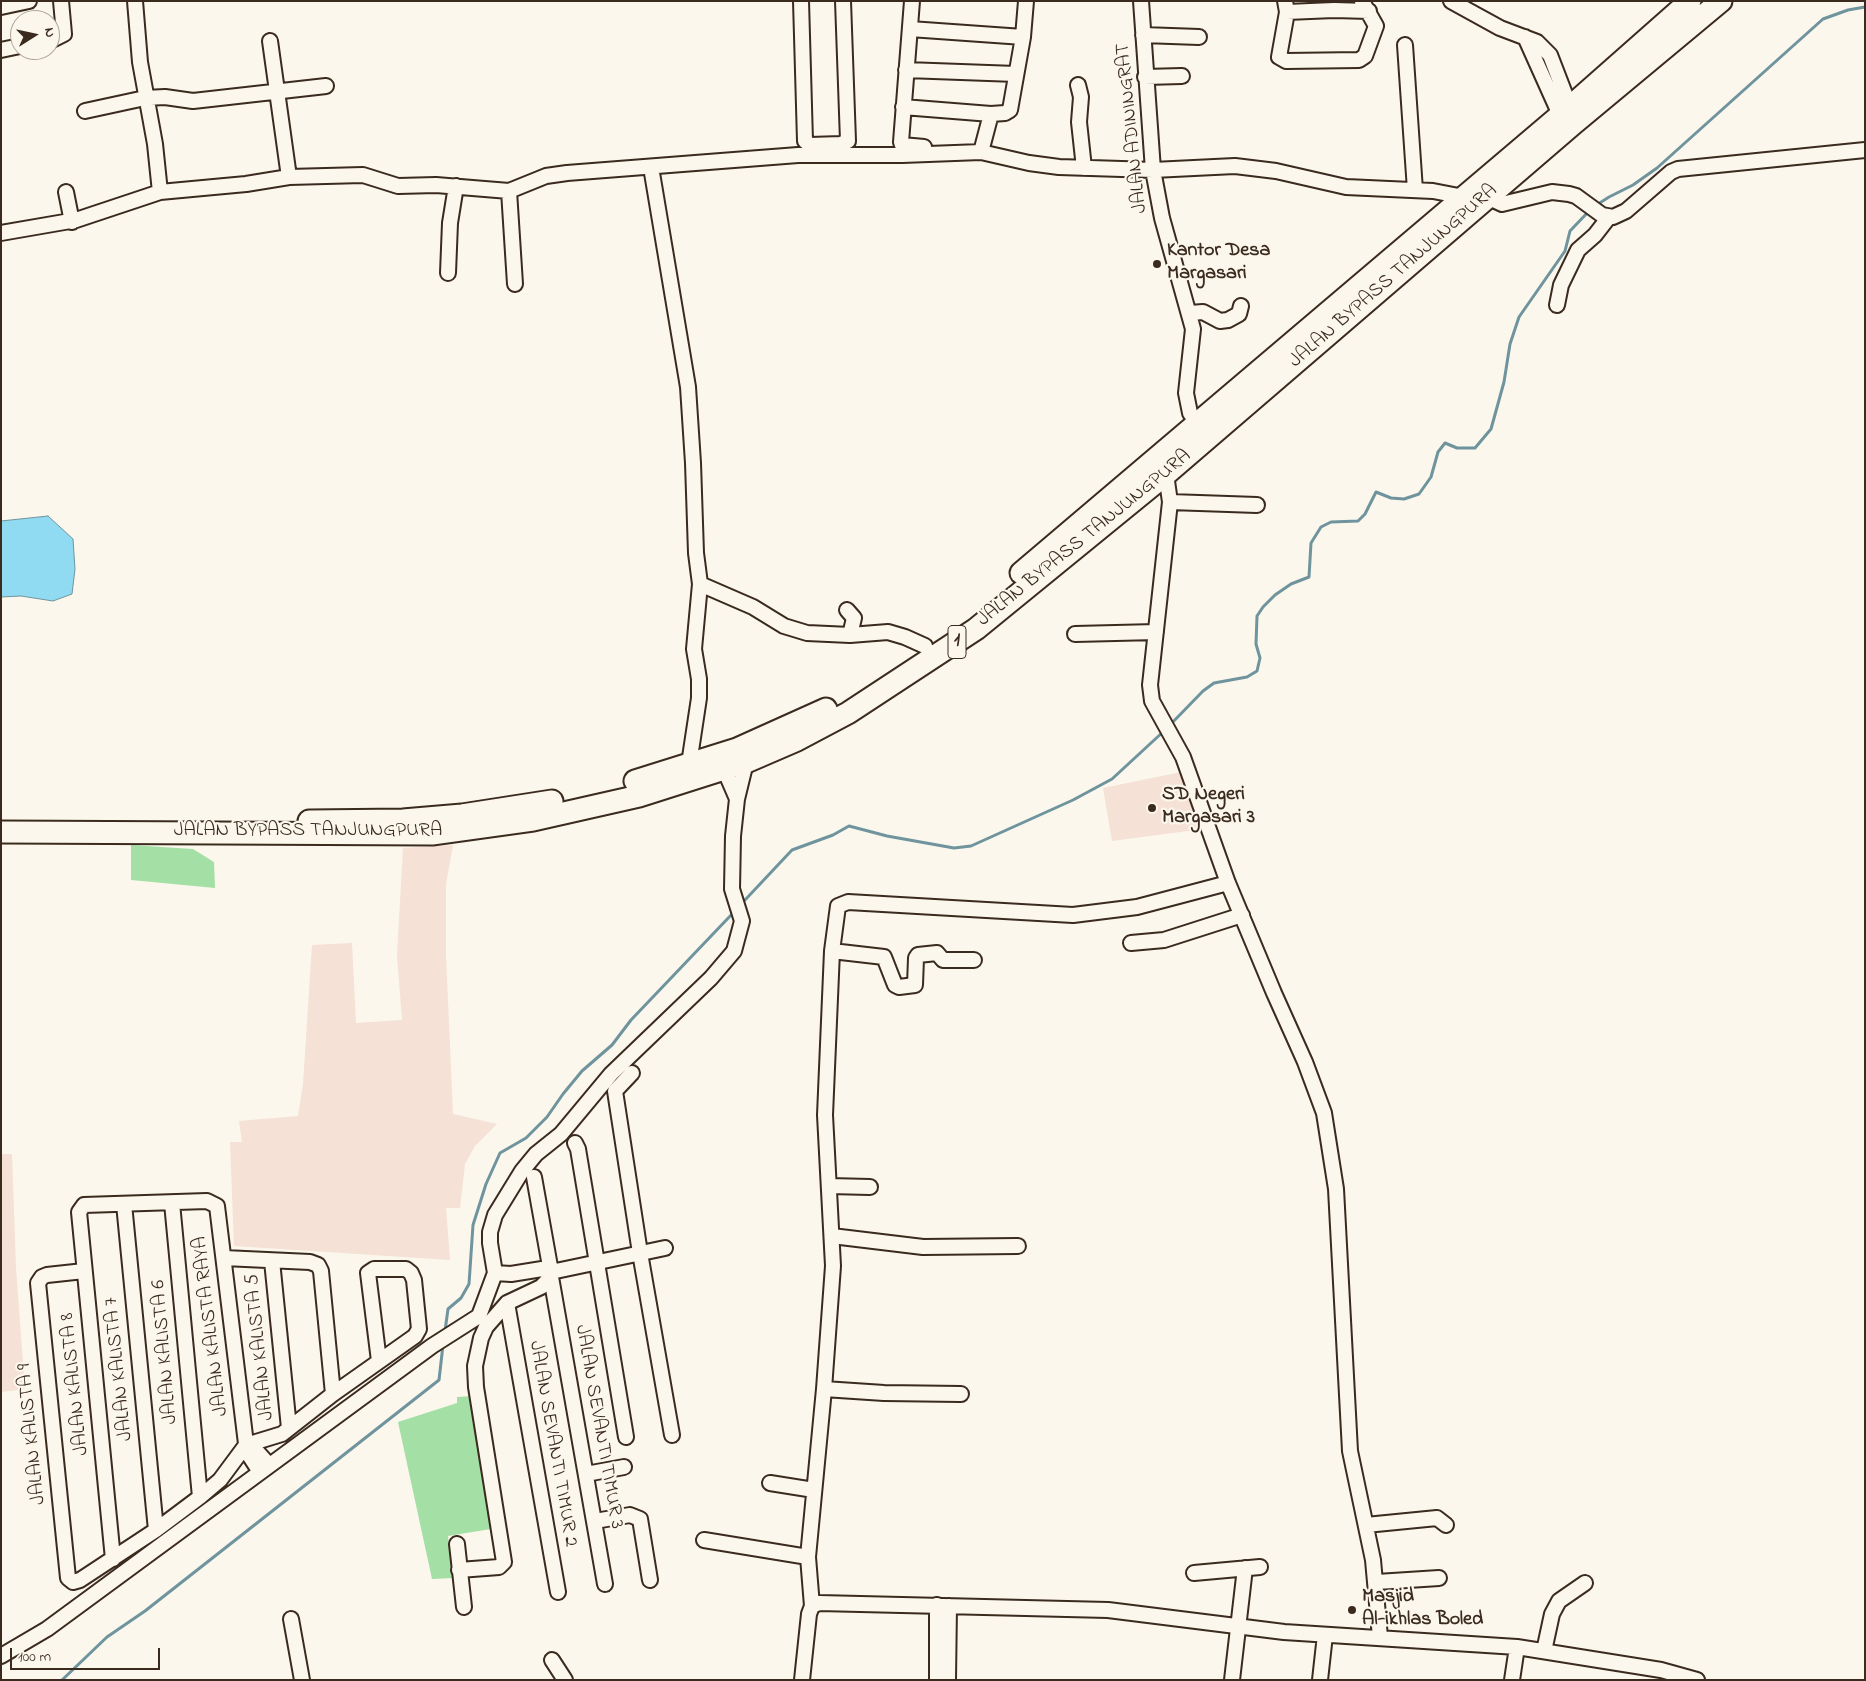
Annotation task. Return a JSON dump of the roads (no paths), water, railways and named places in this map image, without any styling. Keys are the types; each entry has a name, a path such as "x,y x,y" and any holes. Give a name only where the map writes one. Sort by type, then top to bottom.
{"highway":[{"name":"JALAN BYPASS TANJUNGPURA","path":"1,820 403,820 530,806 637,781 737,749 786,729 845,699 969,617 1464,197 1690,1"},
{"name":"JALAN BYPASS TANJUNGPURA","path":"1,832 432,834 533,820 639,796 746,762 797,740 848,713 976,629 1166,474 1487,197 1720,1"}],"street":[{"path":"1,7 29,1"},
{"path":"60,36 64,34 62,1"},
{"path":"136,1 145,98 155,144 160,192"},
{"path":"801,1 805,142 810,146 841,144 848,140 843,1"},
{"path":"912,1 903,107 902,145 982,150 1029,163 1084,168 1153,170 1235,166 1276,171 1346,187 1434,191 1464,197"},
{"path":"903,107 991,114 1005,113 1012,107 1016,74 1024,37 1026,1"},
{"name":"JALAN ADININGRAT","path":"1141,1 1153,170 1162,218 1190,313 1192,343 1186,393 1190,413 1197,423"},
{"path":"1456,2 1500,28 1525,37 1565,110"},
{"path":"1365,6 1376,26 1368,53 1363,58 1286,61 1281,60 1279,57 1286,7 1365,6"},
{"path":"910,29 1024,37"},
{"path":"1143,35 1199,37"},
{"path":"270,41 289,177"},
{"path":"1405,45 1415,190"},
{"path":"906,70 1016,74"},
{"path":"1146,77 1182,76"},
{"path":"1078,85 1082,106 1080,137 1084,168"},
{"path":"85,111 145,98 165,97 193,101 326,86"},
{"path":"982,150 991,114"},
{"path":"1,232 72,222 160,192 246,184 289,177 363,175 398,186 456,186 509,191 553,175 798,155 902,155 982,150"},
{"path":"1557,305 1561,285 1578,250 1595,235 1606,216 1626,211 1671,172 1678,169 1865,150"},
{"path":"651,167 688,387 700,584 694,649 699,679 699,698 689,764"},
{"path":"448,273 450,223 456,186"},
{"path":"509,191 515,284"},
{"path":"66,192 72,222"},
{"path":"1487,197 1502,204 1552,192 1576,196 1606,216"},
{"path":"1190,313 1203,312 1220,321 1228,320 1239,314 1241,306"},
{"path":"1166,474 1170,502 1150,685 1152,701 1175,741 1193,781 1228,883 1305,1062 1324,1113 1336,1189 1350,1451 1377,1582 1380,1637"},
{"path":"1170,502 1257,505"},
{"path":"700,584 753,607 784,626 807,633 850,635 888,632 925,646"},
{"path":"847,610 854,618 850,635"},
{"path":"1075,634 1156,632"},
{"path":"1,1656 47,1629 432,1346 479,1316 495,1273 491,1254 493,1223 500,1204 522,1171 536,1154 561,1134 611,1074 711,978 734,951 742,921 732,881 737,799 746,762"},
{"path":"724,769 737,799"},
{"path":"802,1680 812,1606 808,1557 824,1389 833,1266 825,1115 832,951 838,906 844,902 1073,915 1137,907 1182,897 1228,883"},
{"path":"1131,943 1164,940 1242,915"},
{"path":"832,951 884,957 895,985 899,987 916,985 916,958 918,955 937,953 943,960 974,960"},
{"path":"632,1072 615,1091 640,1253 672,1435"},
{"path":"575,1143 578,1149 626,1437"},
{"name":"JALAN SEVANTI TIMUR 3","path":"534,1177 605,1584"},
{"path":"829,1186 870,1187"},
{"name":"JALAN KALISTA RAYA","path":"172,1203 207,1201 215,1204 224,1258 246,1445"},
{"path":"124,1204 172,1203"},
{"name":"JALAN KALISTA 6","path":"172,1203 200,1497"},
{"name":"JALAN KALISTA 8","path":"113,1559 79,1212 81,1206 124,1204"},
{"name":"JALAN KALISTA 7","path":"124,1204 156,1530"},
{"path":"832,1236 923,1247 1018,1246"},
{"path":"460,1570 499,1567 504,1562 476,1387 475,1366 479,1344 486,1327 507,1304 541,1287 551,1274 596,1262 665,1248"},
{"path":"224,1258 310,1262 318,1265 321,1271 333,1394"},
{"name":"JALAN KALISTA 5","path":"272,1261 289,1428"},
{"path":"113,1559 156,1530 220,1480 246,1445 276,1436 289,1428 418,1332 414,1280 411,1273 406,1269 374,1269 370,1270 368,1275 379,1361"},
{"path":"495,1273 511,1274 542,1269 551,1274"},
{"name":"JALAN KALISTA 9","path":"84,1271 47,1275 40,1279 39,1294 68,1578 73,1582 80,1580 113,1559"},
{"name":"JALAN SEVANTI TIMUR 2","path":"507,1304 558,1592"},
{"path":"824,1389 884,1393 961,1394"},
{"path":"246,1445 253,1447 265,1469"},
{"path":"586,1474 624,1467"},
{"path":"770,1483 814,1490"},
{"path":"594,1521 630,1515 640,1519 650,1580"},
{"path":"1366,1524 1438,1518 1446,1525"},
{"path":"704,1540 808,1557"},
{"path":"457,1544 464,1607"},
{"path":"1194,1573 1260,1567"},
{"path":"1232,1680 1245,1568"},
{"path":"1377,1582 1438,1578"},
{"path":"1544,1651 1552,1614 1559,1601 1585,1583"},
{"path":"812,1606 819,1603 1108,1610 1284,1632 1517,1647 1661,1670 1697,1680"},
{"path":"938,1680 943,1606"},
{"path":"943,1606 948,1680"},
{"path":"291,1619 302,1680"},
{"path":"1320,1680 1325,1635"},
{"path":"1512,1680 1517,1647"},
{"path":"552,1660 565,1680"}],"water":[{"path":"48,516 73,539 75,569 72,594 53,601 21,596 1,597 1,521"}],"waterway":[{"path":"1595,206 1633,185 1657,168 1823,19 1848,10 1865,7"},
{"path":"1170,725 1203,691 1214,683 1247,677 1257,671 1260,658 1256,644 1257,616 1275,595 1291,584 1309,577 1311,543 1321,527 1331,522 1358,521 1365,514 1376,492 1391,498 1404,499 1419,494 1431,477 1438,452 1445,443 1457,448 1475,448 1491,429 1504,382 1510,344 1519,317 1565,251 1570,231 1590,210"},
{"path":"745,900 792,850 833,835 849,826 887,836 954,848 971,846 1073,800 1112,779 1164,731"},
{"path":"445,1331 448,1309 461,1298 469,1284 473,1225 486,1184 500,1153 526,1138 547,1117 582,1071 612,1045 631,1020 733,913"},
{"path":"62,1680 107,1637 145,1611 439,1380 443,1345"}],"place":[{"name":"Kantor Desa Margasari","path":"1157,264"},
{"name":"SD Negeri Margasari 3","path":"1152,808"},
{"name":"Masjid Al-ikhlas Boled","path":"1352,1610"}]}
